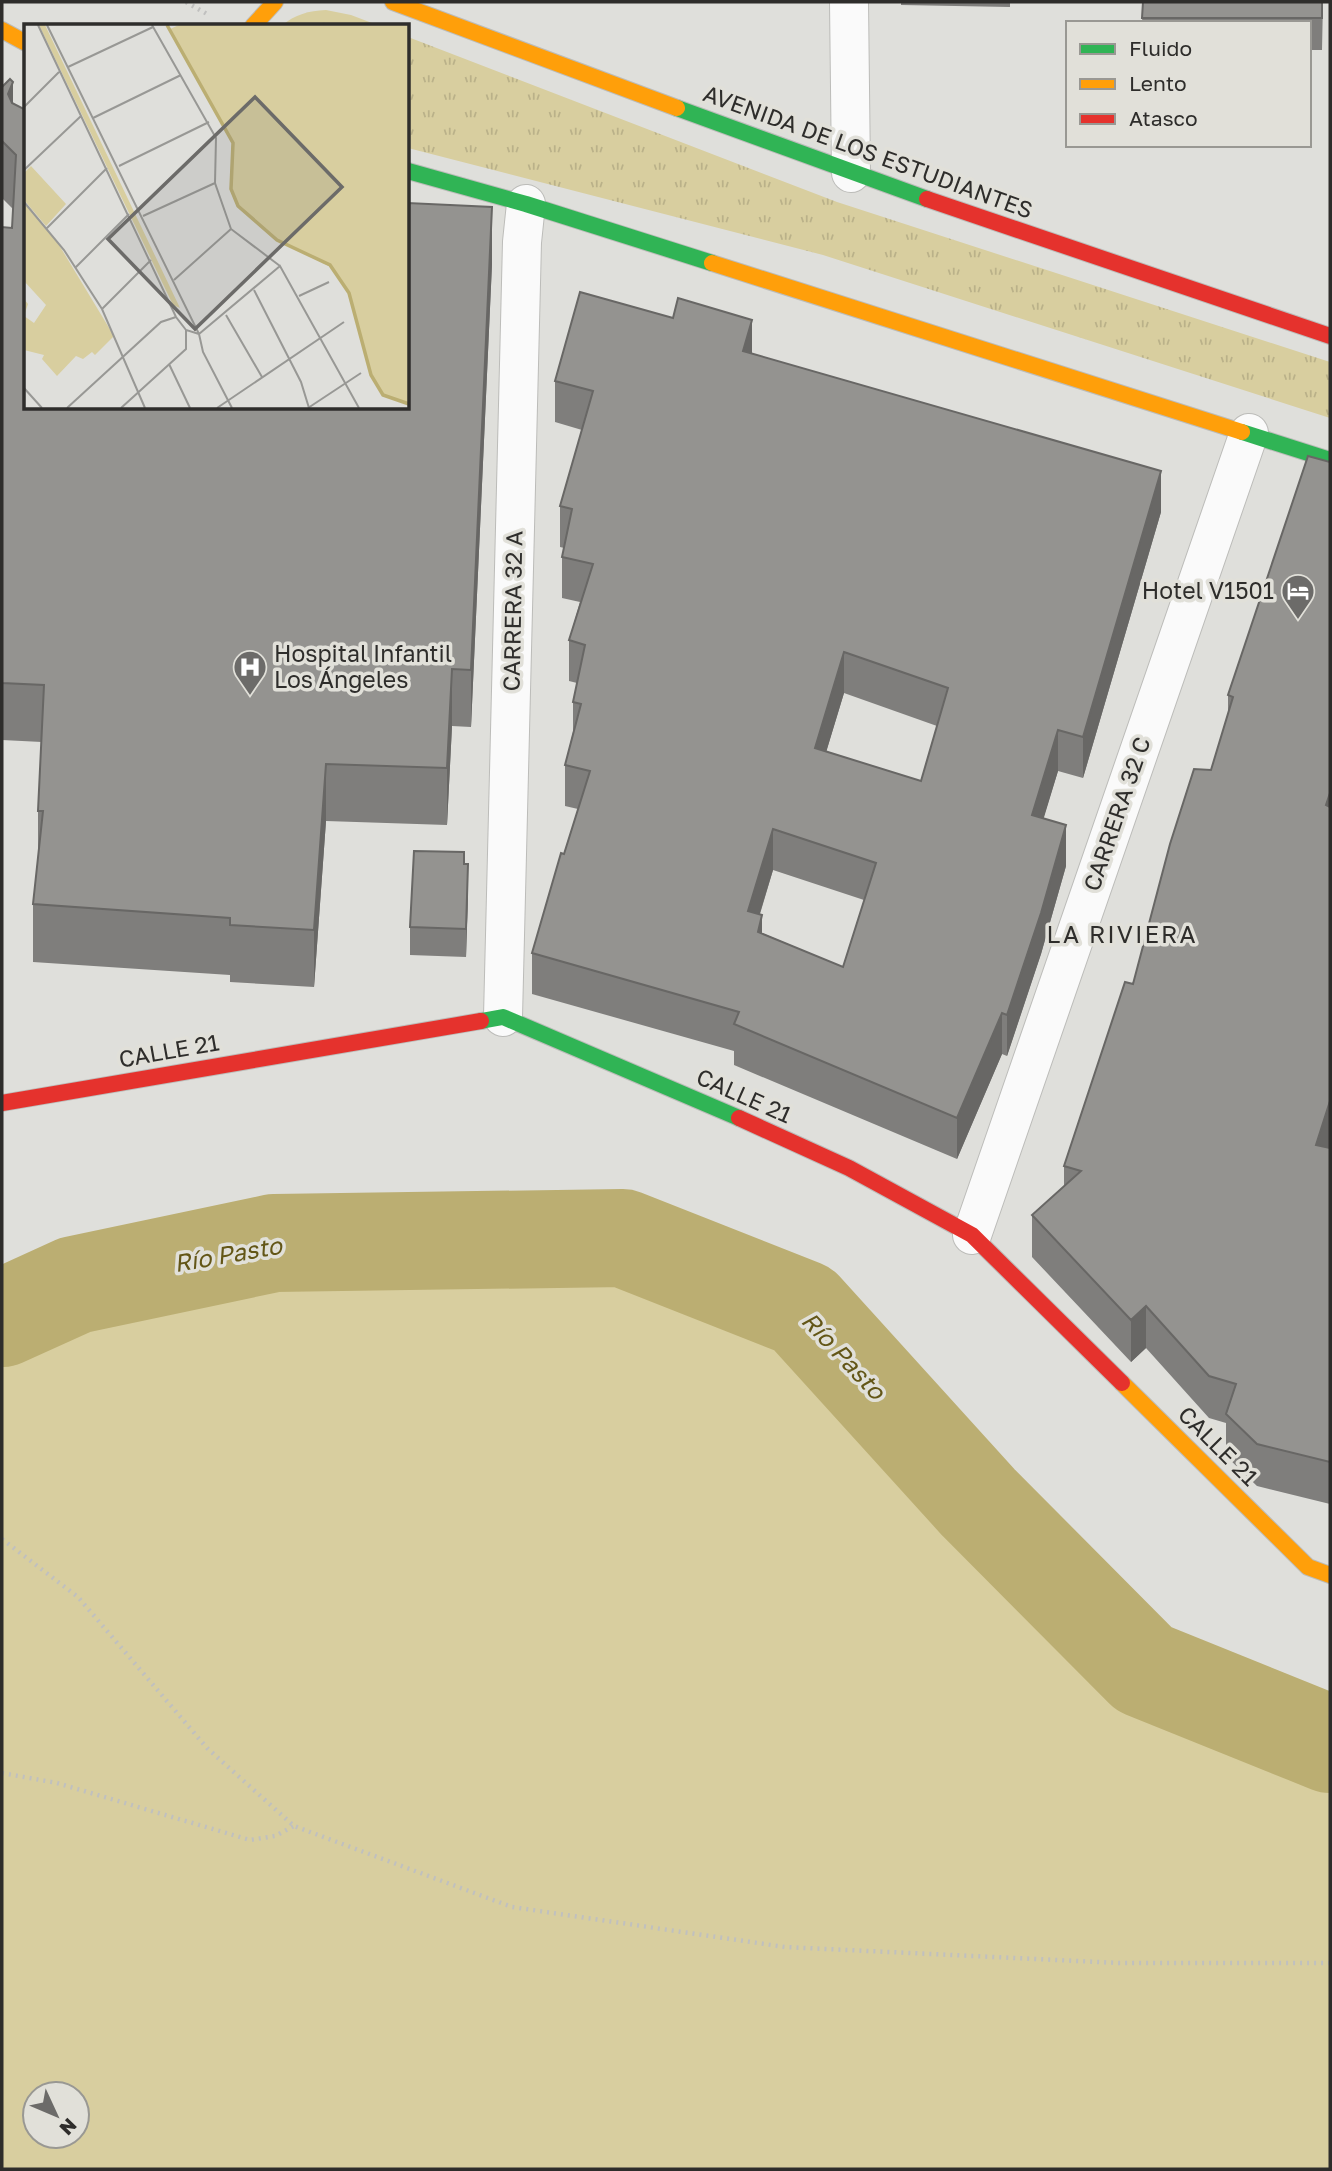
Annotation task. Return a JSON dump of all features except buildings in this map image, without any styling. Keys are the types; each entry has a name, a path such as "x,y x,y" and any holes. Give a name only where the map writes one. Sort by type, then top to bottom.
{"main road":[{"path":"255,24 275,2"},
{"name":"AVENIDA DE LOS ESTUDIANTES","path":"393,2 851,173 1330,336"},
{"path":"2,30 24,42"},
{"path":"410,172 526,204 1249,432 1330,460"},
{"name":"CALLE 21","path":"2,1103 503,1017 696,1098 849,1168 972,1235 1308,1567 1330,1575"}],"street":[{"path":"849,2 851,173"},
{"name":"CARRERA 32 A","path":"503,1017 522,242 526,204"},
{"name":"CARRERA 32 C","path":"972,1235 1249,432"}],"path":[{"path":"2,1539 78,1597 207,1748 294,1826 512,1907 785,1947 1119,1963 1330,1963"},
{"path":"2,1773 57,1783 250,1840 275,1836 294,1826"}],"green space":[{"path":"326,10 351,15 375,24 284,24 313,11"},
{"path":"410,38 837,202 1330,362 1330,418 823,255 410,149"},
{"path":"623,1238 803,1309 978,1502 1144,1669 1330,1744 1330,2169 2,2169 2,1318 75,1285 274,1243"}],"waterway":[{"name":"Río Pasto","path":"2,1318 75,1285 274,1243 623,1238 803,1309 978,1502 1144,1669 1330,1744"}],"traffic: fast":[{"path":"677,108 927,199"},
{"path":"410,172 526,204 712,263"},
{"path":"1242,432 1330,460"},
{"path":"481,1021 503,1017 739,1118"}],"traffic: slow":[{"path":"255,24 275,2"},
{"path":"393,2 677,108"},
{"path":"2,30 24,42"},
{"path":"712,263 1242,432"},
{"path":"1122,1383 1308,1567 1330,1575"}],"traffic: jam":[{"path":"927,199 1330,336"},
{"path":"2,1103 481,1021"},
{"path":"739,1118 849,1168 972,1235 1122,1383"}],"place":[{"name":"Hotel V1501","path":"1298,621"},
{"name":"Hospital Infantil Los Ángeles","path":"250,697"}],"district":[{"name":"LA RIVIERA","path":"1122,935"}]}
